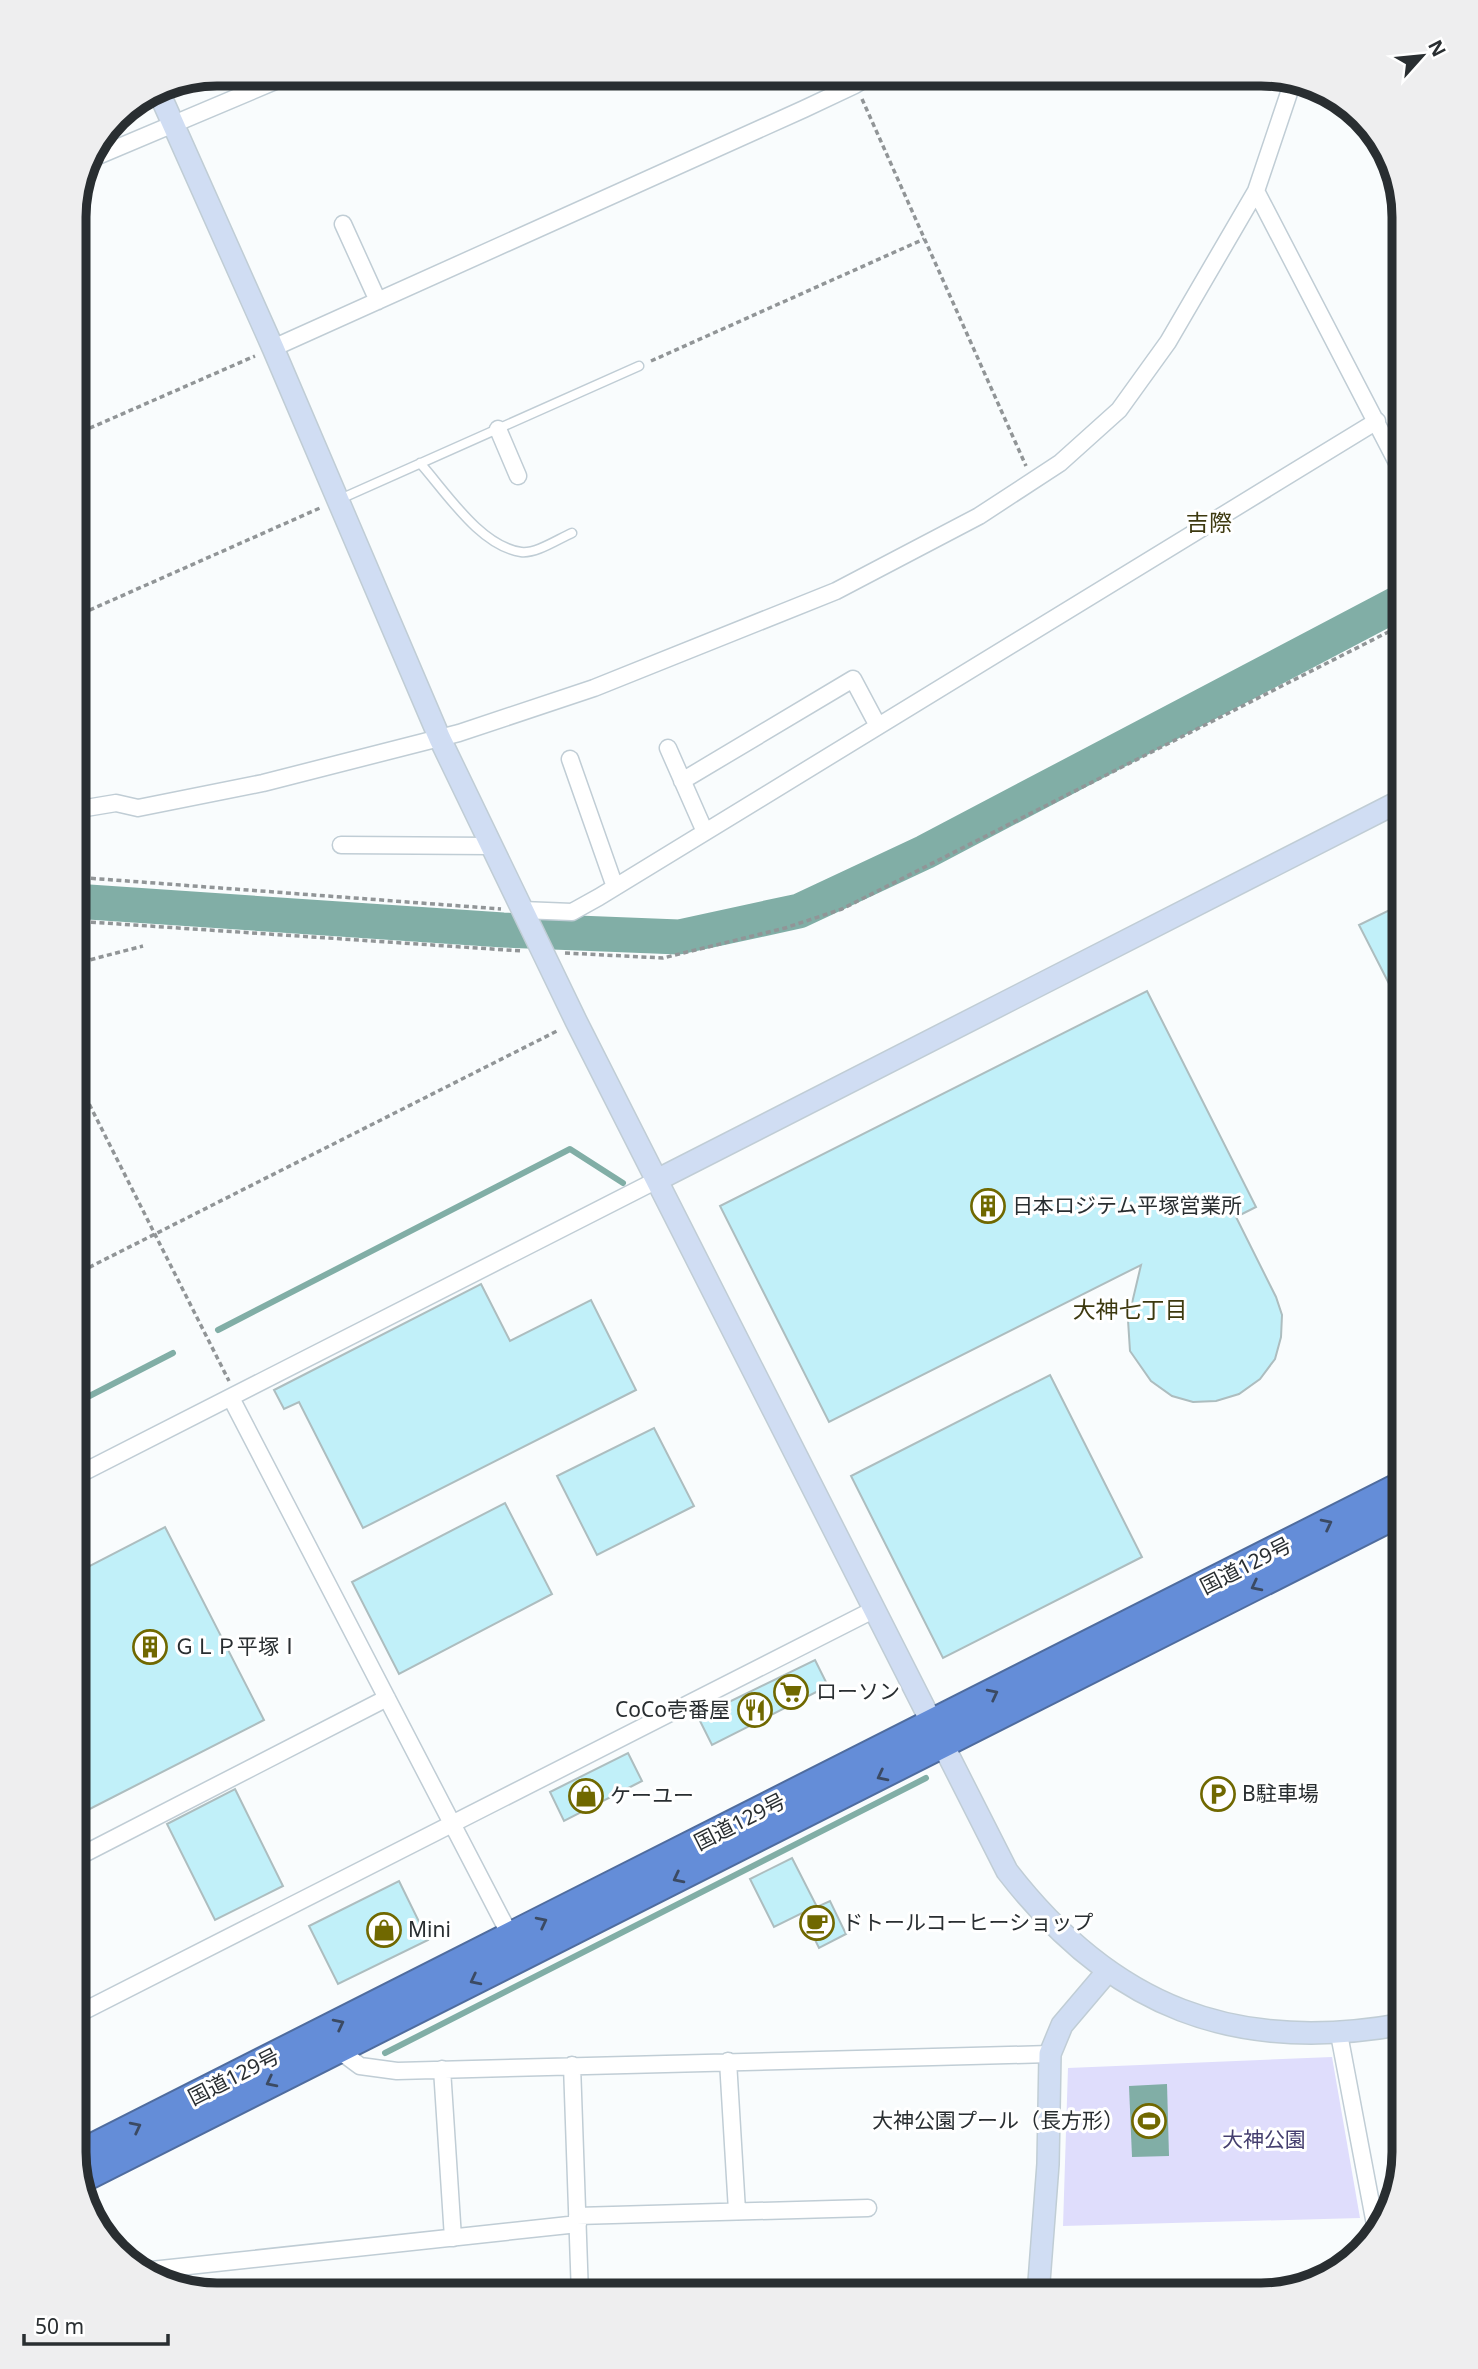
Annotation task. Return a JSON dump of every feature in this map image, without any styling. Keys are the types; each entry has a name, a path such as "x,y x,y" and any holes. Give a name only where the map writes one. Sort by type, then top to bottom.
{"highway":[{"name":"国道129号","path":"88,2175 337,2049 938,1736 1392,1492"},
{"name":"国道129号","path":"86,2151 511,1937 938,1736 1392,1516"}],"street":[{"path":"101,156 261,86"},
{"path":"273,348 838,86"},
{"path":"86,808 116,803 138,808 263,783 440,739 594,688 836,591 979,516 1060,463 1119,410 1168,342 1256,191 1290,89"},
{"path":"161,98 273,348 440,739 491,846 576,1021 1007,1871 1065,1938 1107,1972 1174,2008 1224,2025 1288,2034 1339,2034 1392,2026"},
{"path":"1256,191 1392,450"},
{"path":"343,224 378,301"},
{"path":"523,913 572,912 1377,421"},
{"path":"498,429 518,476"},
{"path":"682,781 853,679 878,726"},
{"path":"668,748 705,832"},
{"path":"570,759 615,887"},
{"path":"86,1471 1392,806"},
{"path":"341,845 491,846"},
{"path":"234,1396 511,1937"},
{"path":"86,2010 875,1609"},
{"path":"86,1853 387,1698"},
{"path":"1039,2283 1048,2164 1050,2054 1062,2025 1107,1972"},
{"path":"1339,2034 1374,2219"},
{"path":"337,2049 360,2066 397,2071 1050,2054"},
{"path":"728,2061 737,2211"},
{"path":"572,2065 580,2283"},
{"path":"442,2069 453,2238"},
{"path":"156,2268 453,2238 578,2220 737,2211 868,2208"}],"lane":[{"path":"338,500 639,366"},
{"path":"420,463 481,533 520,552 530,551 572,533"}],"path":[{"path":"856,86 1033,481"},
{"path":"639,366 924,239"},
{"path":"86,430 273,348"},
{"path":"86,612 338,500"},
{"path":"86,922 663,958 785,928 842,909 1392,631"},
{"path":"86,878 523,913"},
{"path":"86,961 143,946"},
{"path":"86,1269 576,1021"},
{"path":"86,1098 234,1396"}],"green space":[{"name":"大神公園","path":"1332,2057 1360,2218 1063,2226 1068,2068"}],"shaded area":[{"name":"大神公園プール（長方形）","path":"1167,2084 1169,2156 1132,2157 1129,2086"}],"building":[{"path":"1392,909 1392,990 1359,925"},
{"name":"日本ロジテム平塚営業所","path":"1147,991 1256,1207 1236,1217 1276,1297 1282,1315 1281,1337 1275,1359 1260,1379 1239,1394 1216,1401 1193,1402 1172,1396 1151,1381 1130,1351 1128,1320 1141,1265 829,1422 720,1206"},
{"path":"481,1284 510,1341 591,1300 636,1390 363,1528 299,1402 284,1409 274,1390"},
{"path":"1050,1375 1142,1557 943,1658 851,1476"},
{"path":"654,1428 694,1506 597,1555 557,1476"},
{"path":"505,1503 552,1594 399,1674 352,1582"},
{"name":"ＧＬＰ平塚Ⅰ","path":"165,1527 264,1720 86,1811 86,1568"},
{"path":"815,1660 828,1686 712,1745 698,1717"},
{"path":"628,1753 642,1781 564,1821 550,1792"},
{"path":"235,1789 283,1886 215,1920 167,1824"},
{"path":"792,1858 817,1907 830,1901 846,1934 819,1948 802,1913 774,1927 750,1879"},
{"path":"399,1881 428,1940 338,1984 309,1926"}],"waterway":[{"path":"86,902 503,930 679,937 799,911 925,852 1392,606"},
{"path":"218,1330 570,1149 623,1183"},
{"path":"86,1398 173,1353"},
{"path":"385,2053 926,1778"}],"place":[{"name":"日本ロジテム平塚営業所","path":"988,1206"},
{"name":"ＧＬＰ平塚Ⅰ","path":"150,1647"},
{"name":"ローソン","path":"791,1692"},
{"name":"CoCo壱番屋","path":"755,1710"},
{"name":"B駐車場","path":"1218,1794"},
{"name":"ケーユー","path":"586,1796"},
{"name":"ドトールコーヒーショップ","path":"817,1923"},
{"name":"Mini","path":"384,1930"},
{"name":"大神公園プール（長方形）","path":"1149,2121"}],"district":[{"name":"吉際","path":"1209,523"},
{"name":"大神七丁目","path":"1130,1310"}]}
